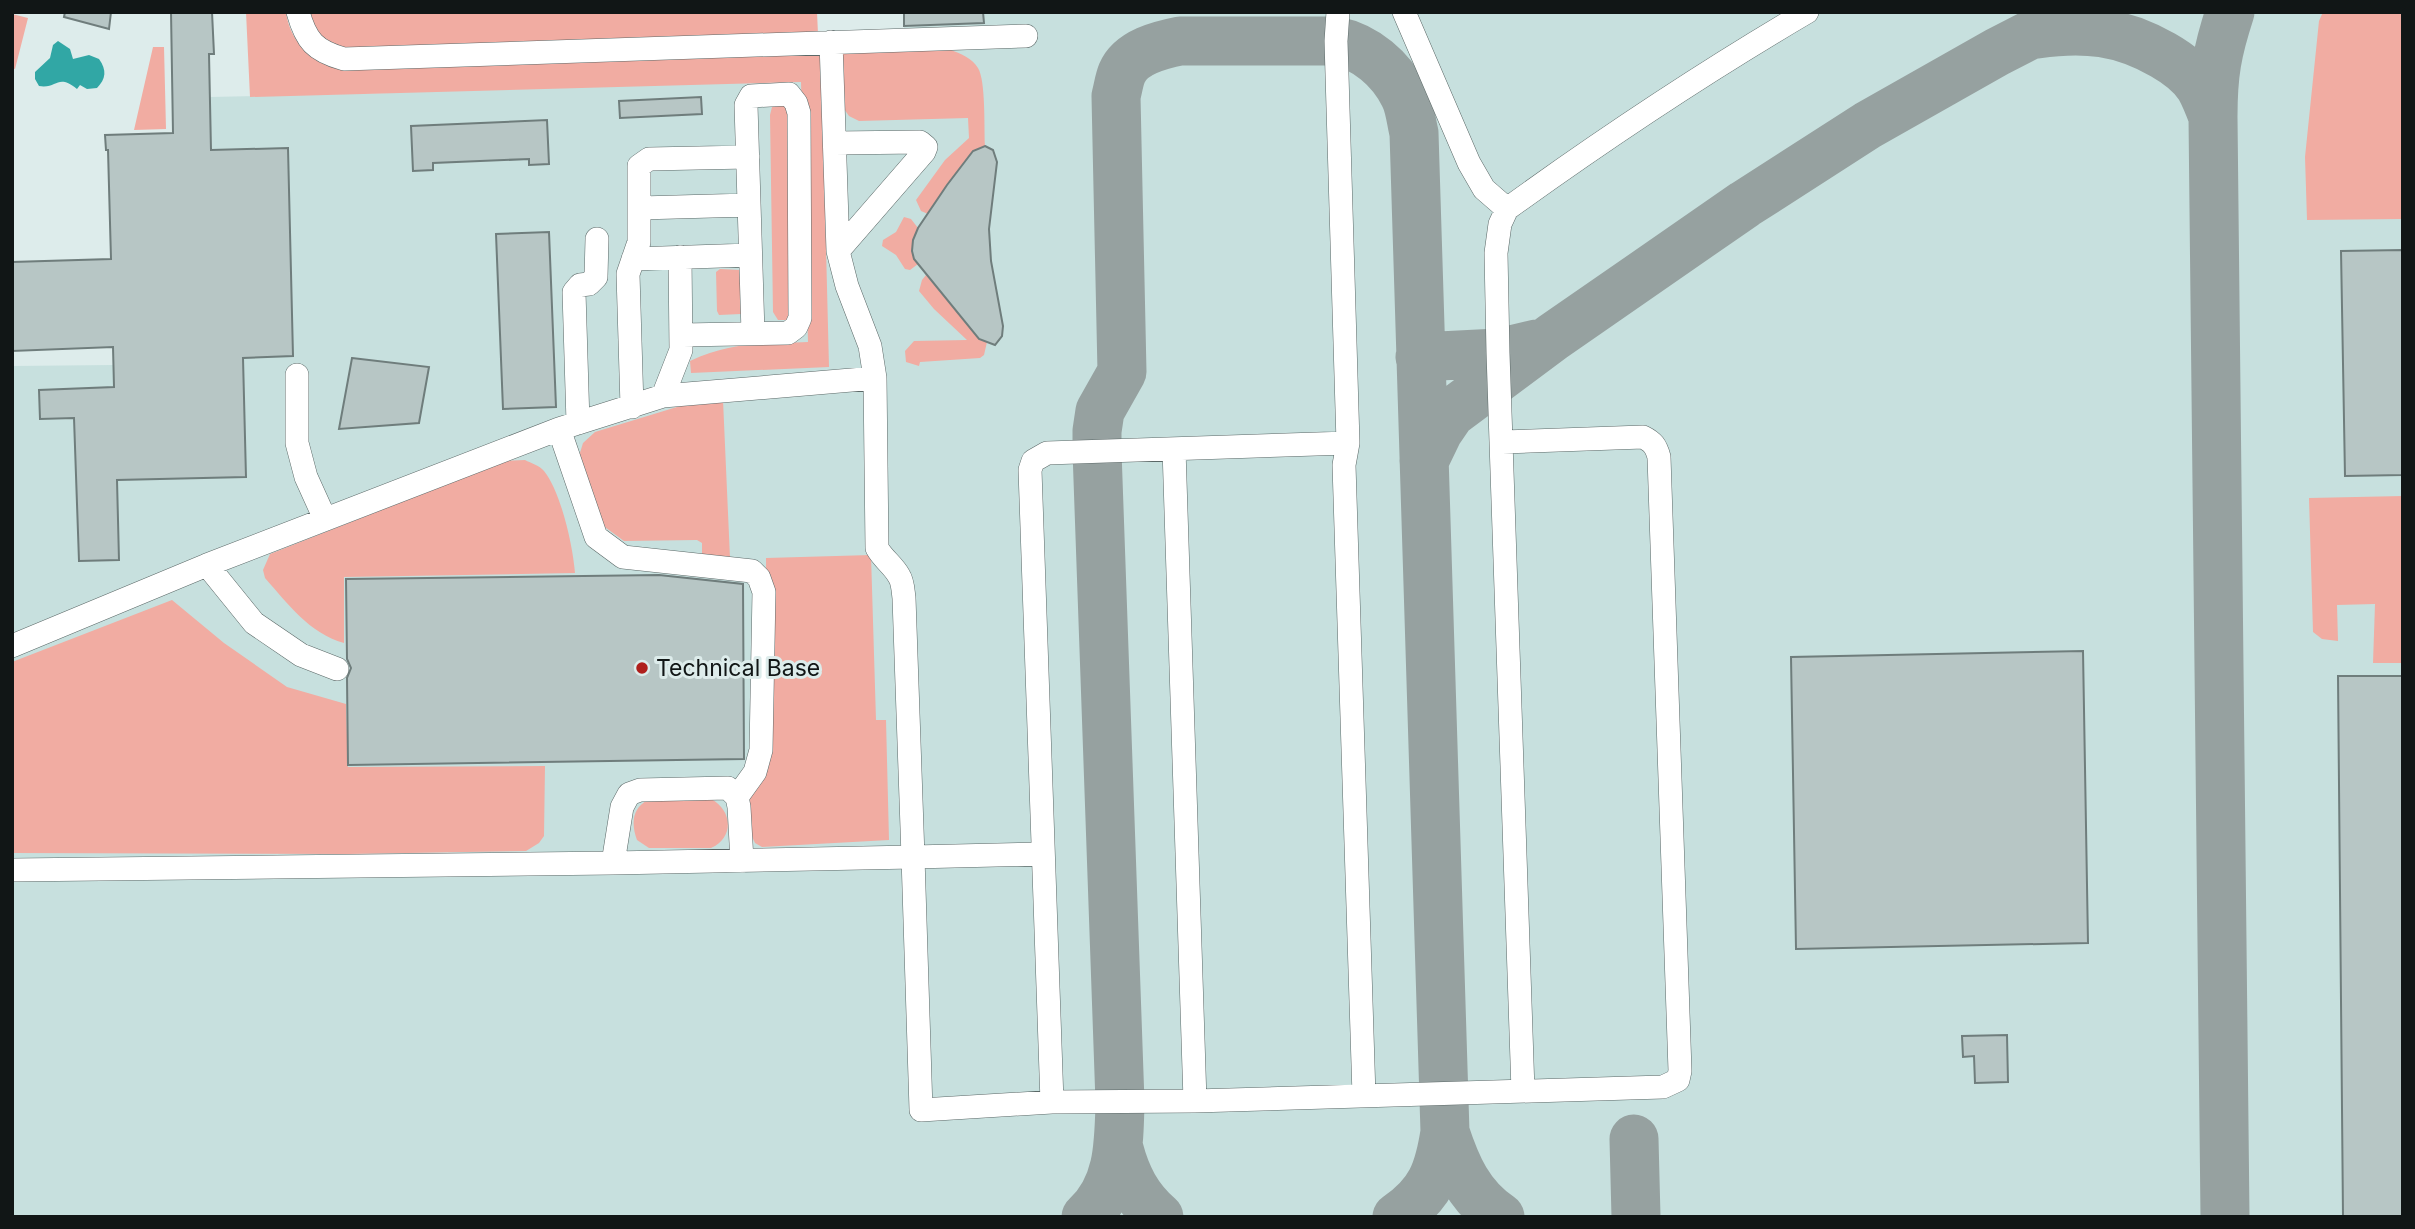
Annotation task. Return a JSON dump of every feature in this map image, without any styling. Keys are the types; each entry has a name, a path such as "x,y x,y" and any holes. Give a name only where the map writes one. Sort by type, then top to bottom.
{"lane":[{"path":"298,12 304,33 316,48 344,59 1026,36"},
{"path":"1338,12 1336,41 1348,443 1344,466 1364,1096"},
{"path":"1404,12 1469,163 1484,188 1507,209"},
{"path":"1523,1091 1496,253 1500,224 1507,209 1597,144 1686,85 1807,12"},
{"path":"831,42 838,251 847,286 870,346 875,377 877,548 883,559 901,578 905,598 921,1110 1052,1102 1195,1101 1523,1091 1671,1085 1678,1080 1680,1071 1660,457 1657,447 1643,437 1502,442"},
{"path":"682,335 752,334 788,333 796,327 800,318 799,113 789,94 756,95 748,99 746,105 752,334"},
{"path":"835,143 919,142 926,147 838,251"},
{"path":"632,407 628,274 639,242 637,172 643,161 649,159 748,157"},
{"path":"639,208 749,205"},
{"path":"597,239 596,277 589,284 580,285 574,292 568,426 596,537 623,557 752,570 759,578 764,592 761,750 755,772 737,797 742,861"},
{"path":"633,259 750,255"},
{"path":"663,396 681,350 680,257"},
{"path":"297,375 297,443 306,477 326,519"},
{"path":"12,646 207,565 568,426 663,396 875,377"},
{"path":"1052,1102 1030,470 1033,461 1047,453 1348,443"},
{"path":"1174,449 1195,1101"},
{"path":"207,565 254,623 302,654 337,669"},
{"path":"613,863 622,807 629,794 639,790 728,788 737,797"},
{"path":"12,870 742,861 1043,854"}],"shaded area":[{"path":"246,12 286,12 290,28 298,42 321,63 821,49 829,367 691,373 690,361 720,350 748,345 808,342 801,82 250,97"},
{"path":"306,12 817,12 818,34 337,48 323,40"},
{"path":"904,12 2403,12 2403,1217 12,1217 12,366 113,365 108,163 212,160 210,97 390,93 904,31"},
{"path":"2323,12 2403,12 2403,219 2307,220 2305,157 2319,21"},
{"path":"12,14 28,18 15,69 12,68"},
{"path":"153,47 164,47 166,129 134,130"},
{"path":"951,50 973,62 981,74 985,146 973,151 928,214 921,211 916,200 945,160 969,138 968,118 859,121 849,116 844,109 841,60 843,54 849,52"},
{"path":"773,103 788,106 795,312 788,320 778,320 773,312 770,115"},
{"path":"904,217 911,219 918,228 914,259 918,264 910,270 905,269 896,255 882,246 883,240 896,232"},
{"path":"720,269 740,270 741,314 719,315 717,311 716,272"},
{"path":"926,275 979,339 987,342 984,355 980,358 920,362 919,366 906,362 905,351 914,341 967,340 919,291"},
{"path":"723,400 730,558 702,558 702,543 697,540 624,541 602,525 579,456 583,443 595,432 690,403"},
{"path":"525,460 544,471 556,492 569,534 575,573 344,577 344,643 310,625 265,578 263,570 270,554 505,461"},
{"path":"2403,496 2403,663 2373,663 2375,604 2337,605 2338,641 2322,639 2313,632 2309,498"},
{"path":"871,555 876,720 886,720 889,840 762,847 755,843 747,826 746,814 750,795 767,762 766,558"},
{"path":"172,600 224,643 287,687 346,704 348,767 545,766 544,836 539,843 526,851 349,854 12,853 12,662"},
{"path":"711,799 723,810 728,824 724,837 711,848 649,848 637,840 634,817 639,807 648,800"}],"water":[{"path":"58,41 70,49 73,59 89,55 99,59 104,74 97,88 87,89 80,85 77,89 65,82 39,86 35,72 50,58 53,45"}],"building":[{"path":"65,12 111,12 109,29 64,17"},
{"path":"171,12 212,12 214,54 209,54 211,150 288,148 293,356 243,358 246,477 117,480 119,560 79,561 74,418 40,419 39,390 114,387 113,347 12,351 12,262 111,259 108,150 105,135 173,133"},
{"path":"904,12 983,12 984,23 904,26"},
{"path":"701,97 702,114 620,118 619,101"},
{"path":"547,120 549,164 529,165 529,159 433,163 433,170 413,171 411,126"},
{"path":"985,146 993,150 997,162 989,229 991,261 1003,326 1002,336 995,345 979,339 914,259 912,251 918,228 947,185 973,151"},
{"path":"549,232 556,407 503,409 496,234"},
{"path":"2403,250 2403,475 2345,476 2341,251"},
{"path":"352,358 429,367 419,423 339,429"},
{"path":"659,575 743,584 744,759 348,765 347,678 351,668 347,659 346,579"},
{"path":"2083,651 2088,943 1796,949 1791,657"},
{"path":"2338,676 2403,676 2403,1217 2343,1217"},
{"path":"2007,1035 2008,1082 1975,1083 1974,1056 1963,1057 1962,1036"}],"taxiway":[{"path":"1424,461 1451,413 1553,337 1745,204 1868,125 1997,52 2075,12"},
{"path":"2225,1217 2213,117 2217,63 2230,12"},
{"path":"2037,34 2087,31 2117,36 2147,47 2173,61 2192,77 2202,90 2213,117"},
{"path":"1086,1217 1097,1205 1111,1179 1118,1149 1120,1118 1097,451 1100,411 1122,372 1116,96 1122,73 1132,60 1155,47 1180,41 1336,41 1347,44 1376,60 1399,85 1406,99 1414,133 1445,1132 1432,1180 1418,1200 1397,1217"},
{"path":"1420,357 1498,353 1536,344"},
{"path":"1445,1132 1454,1157 1472,1190 1500,1217"},
{"path":"1634,1139 1636,1217"},
{"path":"1119,1149 1133,1186 1159,1217"}],"place":[{"name":"Technical Base","path":"642,668"}]}
